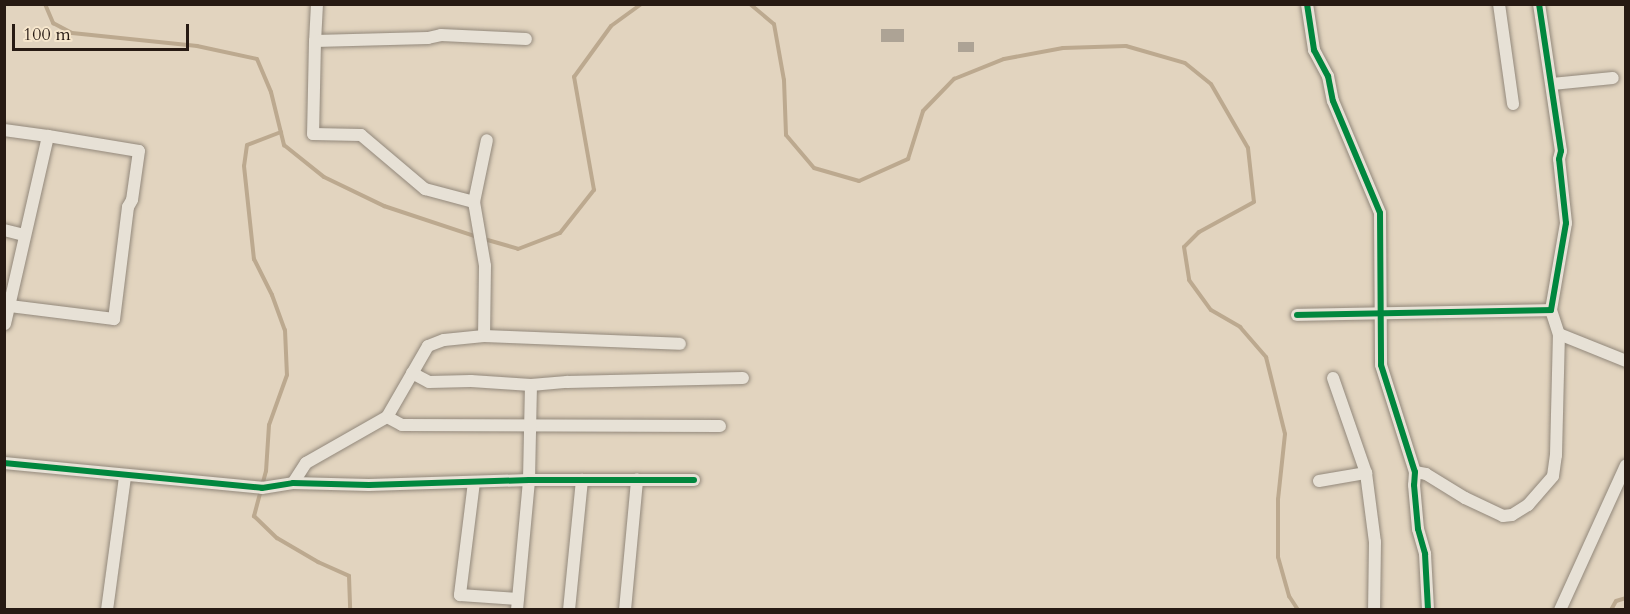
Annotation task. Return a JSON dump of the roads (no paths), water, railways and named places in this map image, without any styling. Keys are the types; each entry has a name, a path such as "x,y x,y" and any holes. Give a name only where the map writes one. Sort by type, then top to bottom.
{"street":[{"path":"317,4 313,134 361,135 426,189 474,202"},
{"path":"1307,4 1314,50 1328,76 1333,101 1380,213 1381,366 1415,472 1418,529 1425,554 1428,609"},
{"path":"1499,4 1512,104"},
{"path":"1415,472 1426,474 1465,498 1503,516 1512,515 1528,505 1553,476 1556,456 1559,334 1551,310 1566,223 1552,84 1539,4"},
{"path":"315,41 428,38 441,35 526,39"},
{"path":"1552,84 1613,78"},
{"path":"4,130 139,151 132,200 128,207 114,319 10,306"},
{"path":"5,324 48,136"},
{"path":"484,336 485,266 474,202 487,140"},
{"path":"4,230 24,235"},
{"path":"1297,315 1551,310"},
{"path":"1559,334 1626,361"},
{"path":"293,483 306,463 387,417 428,346 444,340 484,336 680,344"},
{"path":"412,373 429,382 471,381 483,384 531,386 567,382 743,378"},
{"path":"1333,378 1366,473 1375,542 1374,609"},
{"path":"474,482 460,595 517,604 529,480 531,386"},
{"path":"387,417 402,425 720,426"},
{"path":"4,464 262,488 293,483 369,485 529,480 694,480"},
{"path":"1560,609 1566,602 1626,465"},
{"path":"1319,481 1366,473"},
{"path":"107,609 125,476"},
{"path":"569,609 582,480"},
{"path":"625,609 637,480"}],"waterway":[{"path":"45,4 53,23 72,33 197,46 257,59 271,92 284,145 324,177 384,206 477,237"},
{"path":"484,239 518,249 560,233 594,190 574,77 611,26 641,4"},
{"path":"750,4 774,24 784,80 786,135 814,168 859,181 908,159 923,111 954,79 1004,59 1063,48 1126,46 1185,63 1211,84 1248,148 1254,202 1199,232 1184,247 1189,280 1211,310 1240,327 1266,357 1285,434 1278,499 1278,557 1289,596 1298,610"},
{"path":"281,132 247,145 244,166 254,259 272,295 285,330 287,375 269,425 266,471 254,516 277,538 318,562 349,576 350,610"},
{"path":"1611,610 1616,601 1626,598"}]}
